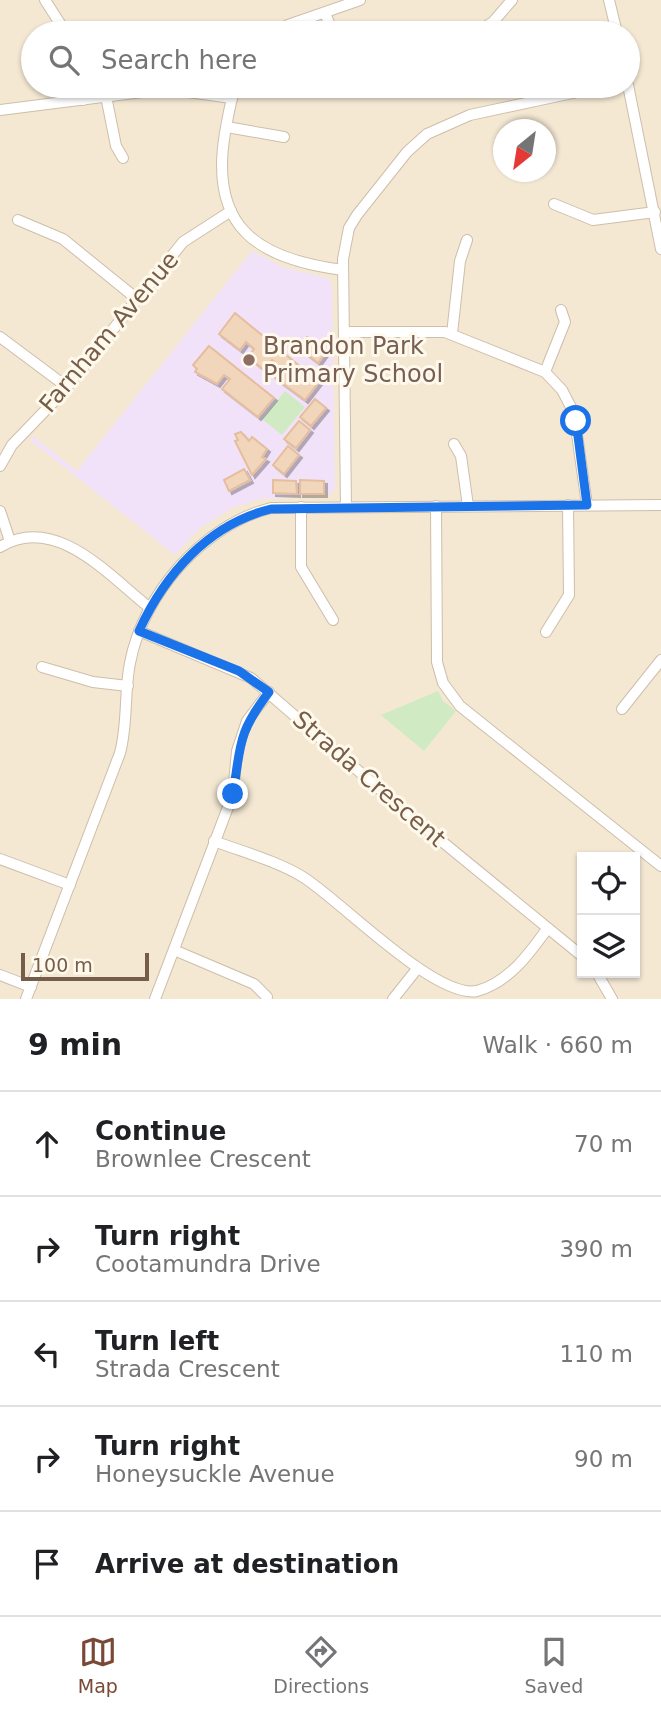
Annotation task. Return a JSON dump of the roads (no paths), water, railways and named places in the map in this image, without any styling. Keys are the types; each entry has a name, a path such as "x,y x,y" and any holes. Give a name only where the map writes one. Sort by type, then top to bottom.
{"street":[{"path":"45,0 58,21"},
{"path":"300,21 360,0"},
{"path":"496,21 512,0"},
{"path":"610,0 614,21"},
{"path":"325,13 328,21"},
{"path":"0,110 94,98"},
{"path":"106,98 116,146 123,158"},
{"path":"232,98 226,127 222,174 231,211 246,232 268,251 295,261 343,270"},
{"path":"346,507 343,270 344,244 353,221 407,152 427,134 470,115 549,98"},
{"path":"631,98 661,249"},
{"path":"226,127 284,137"},
{"path":"554,204 593,220 655,212"},
{"name":"Farnham Avenue","path":"0,467 24,430 67,387 188,237 231,211"},
{"path":"18,220 63,239 137,299"},
{"path":"452,334 460,261 467,240"},
{"path":"544,372 565,322 561,310"},
{"path":"344,332 452,334 544,372 562,390 574,413 587,505"},
{"path":"0,337 67,387"},
{"path":"454,444 461,456 468,506"},
{"path":"546,632 560,614 569,595 568,505"},
{"path":"26,999 120,753 127,720 128,686 139,631 150,608 191,554 216,531 252,514 271,509 302,507 661,505"},
{"path":"436,506 437,662 446,689 460,706 661,866"},
{"path":"302,507 301,567 333,620"},
{"path":"0,511 10,541"},
{"path":"0,547 10,541 36,537 66,543 150,608"},
{"name":"Strada Crescent","path":"139,631 239,671 269,692 577,952"},
{"path":"622,709 661,660"},
{"path":"42,667 96,682 128,686"},
{"path":"155,999 233,794 237,751 247,722 269,692"},
{"path":"214,841 303,876 417,969 444,986 476,996 511,973 547,929"},
{"path":"0,859 69,885"},
{"path":"174,950 254,984 267,997"},
{"path":"393,999 417,969"},
{"path":"0,975 31,987"},
{"path":"600,978 612,999"}],"place":[{"name":"Brandon Park Primary School","path":"249,360"}]}
